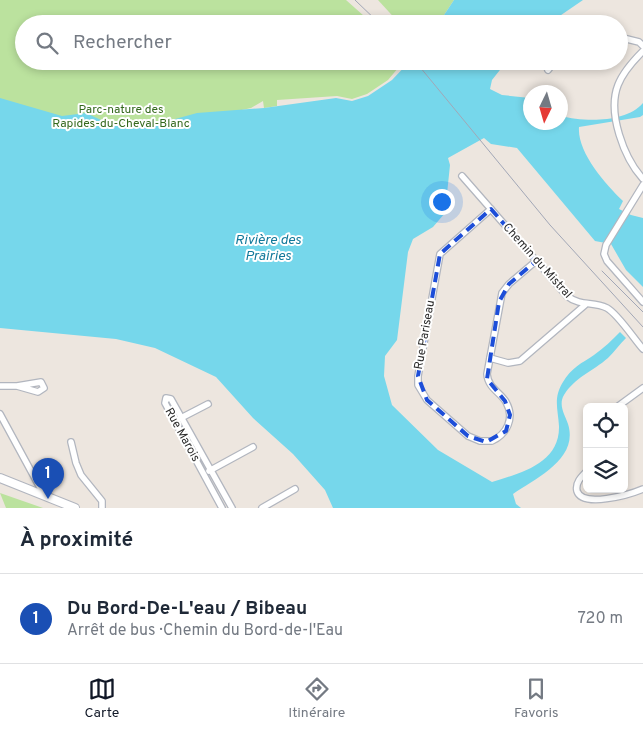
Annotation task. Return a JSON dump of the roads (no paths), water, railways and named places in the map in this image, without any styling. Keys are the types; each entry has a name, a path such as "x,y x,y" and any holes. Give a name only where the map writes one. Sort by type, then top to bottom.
{"street":[{"path":"628,39 639,42 643,46"},
{"path":"628,69 643,51"},
{"path":"628,70 617,87 616,114 618,127 628,157 643,179"},
{"name":"Chemin du Mistral","path":"462,176 567,296 585,305 600,306 610,311 643,349"},
{"path":"643,185 626,209 606,245 604,254 607,261 643,302"},
{"name":"Rue Pariseau","path":"491,209 440,254 418,376 418,385 427,400 468,436 486,442 499,438 506,431 510,415 505,401 487,379 502,293 508,284 536,261"},
{"path":"490,358 508,363 520,361 585,305"},
{"path":"0,386 17,386"},
{"path":"622,403 643,388"},
{"name":"Rue Marois","path":"222,508 165,403 166,398 171,399 232,508"},
{"path":"175,421 208,404"},
{"path":"0,414 44,496"},
{"path":"71,442 81,475 102,500 102,508"},
{"path":"204,474 253,447"},
{"path":"583,475 576,488 578,497 585,503 611,501 643,489"},
{"path":"0,478 74,508"},
{"path":"262,508 294,489"}],"water":[{"path":"454,0 583,0 561,15 444,15"},
{"name":"Rivière des Prairies","path":"401,70 500,70 492,80 490,89 502,95 523,97 523,130 568,130 568,118 593,120 616,117 636,110 643,103 643,115 640,117 579,127 582,147 587,157 608,186 623,201 619,209 643,218 643,287 626,270 611,244 595,241 517,148 491,144 484,138 448,158 450,165 445,213 433,227 413,239 408,252 397,340 385,356 384,376 392,405 438,450 492,482 515,475 546,458 558,439 557,398 566,377 573,369 601,350 620,332 626,338 608,358 578,379 564,395 562,406 570,436 567,447 553,466 513,494 516,504 521,508 333,508 325,490 293,454 253,418 216,377 155,348 116,339 0,328 0,98 62,116 86,113 114,126 157,124 197,113 264,108 336,98 352,101 368,96 392,80"}],"tram line":[{"path":"355,0 371,15"},
{"path":"422,70 550,225 643,327"},
{"path":"602,271 643,312"}],"place":[{"name":"Du Bord-De-L'eau / Bibeau","path":"48,499"}],"park label":[{"name":"Parc-nature des Rapides-du-Cheval-Blanc","path":"121,117"}]}
